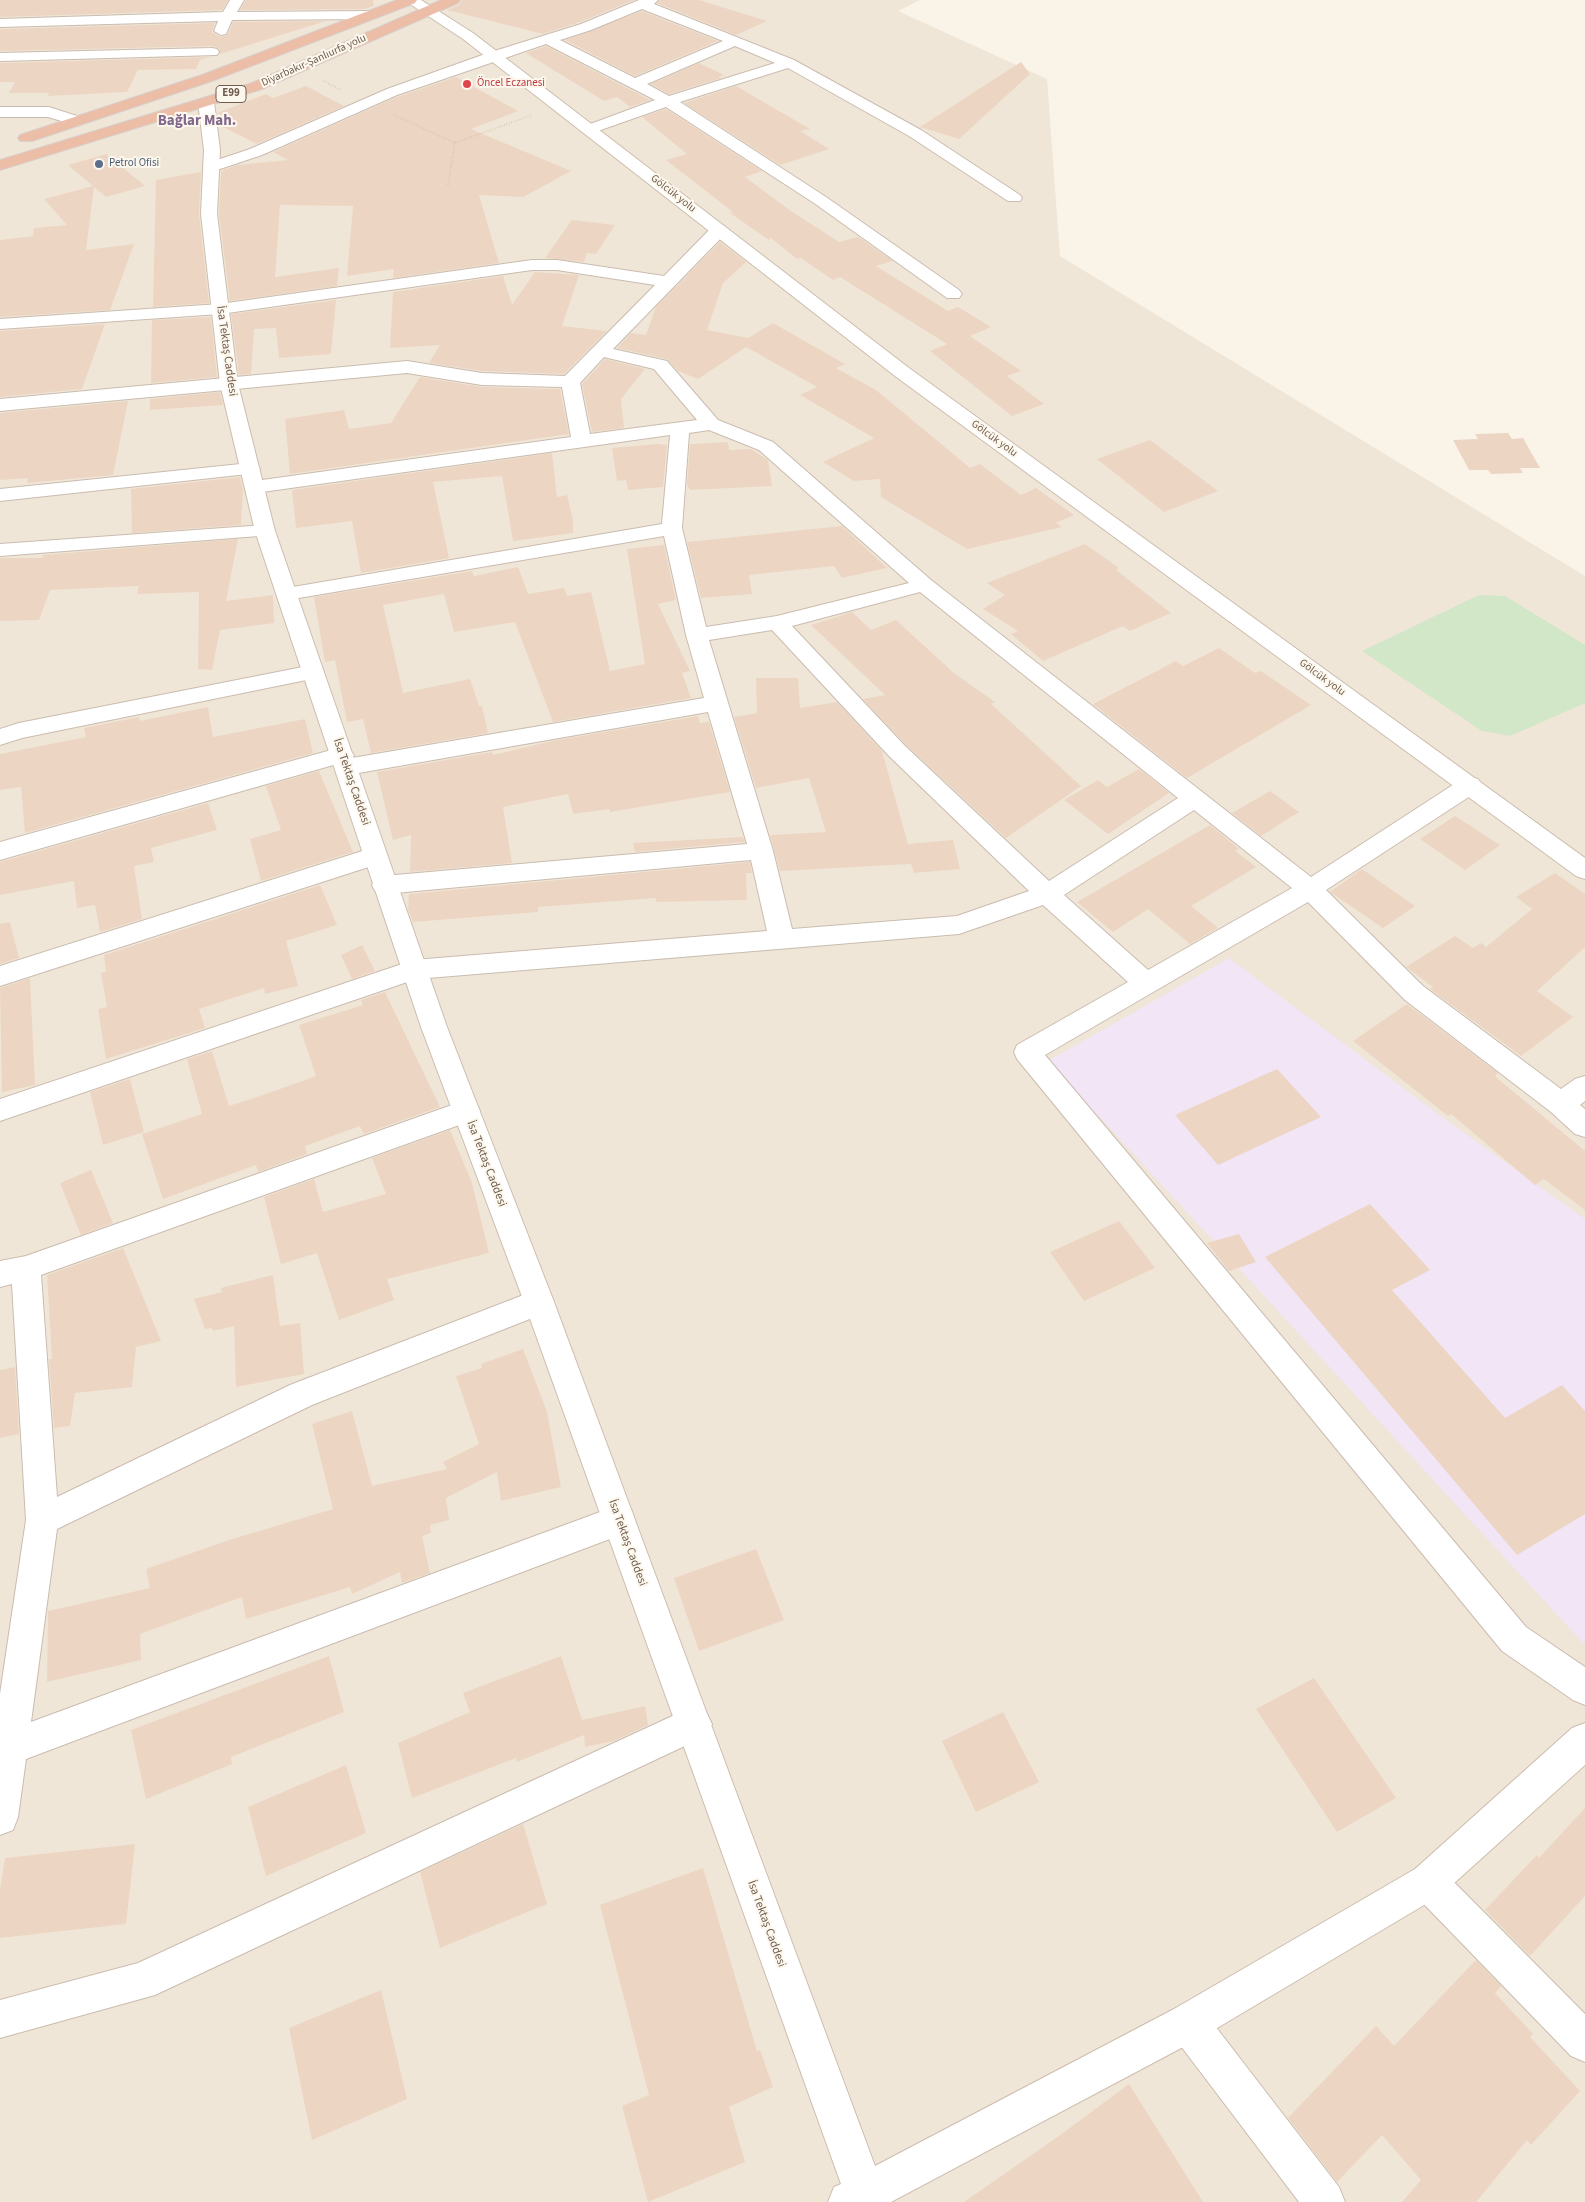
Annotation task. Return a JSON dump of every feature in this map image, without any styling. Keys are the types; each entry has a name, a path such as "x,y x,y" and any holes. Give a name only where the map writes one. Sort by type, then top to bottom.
{"highway":[{"name":"Diyarbakır-Şanlıurfa yolu","path":"0,165 206,90 370,15 410,0"},
{"name":"Diyarbakır-Şanlıurfa yolu","path":"9,143 78,121 206,90 257,86 453,0"}],"street":[{"path":"206,90 212,52 227,16 237,0"},
{"name":"Gölcük yolu","path":"410,0 468,36 902,372 1585,870"},
{"path":"211,167 256,152 392,92 493,56 586,27 647,2 789,63 915,133 1014,198"},
{"path":"0,23 227,16 370,15"},
{"path":"547,39 668,101 820,200 953,294"},
{"path":"634,84 736,41"},
{"path":"0,57 212,52"},
{"path":"590,129 668,101 789,63"},
{"name":"İsa Tektaş Caddesi","path":"206,90 212,150 209,214 229,384 265,531 414,970 539,1302 694,1724 863,2200"},
{"path":"0,112 49,112 78,121"},
{"path":"0,405 407,367 482,379 570,382 719,230"},
{"path":"0,324 220,310 532,265 557,265 668,282"},
{"path":"600,351 660,365 711,424 766,446 924,585 1310,889 1414,993 1561,1104 1585,1126"},
{"path":"570,382 582,441"},
{"path":"0,495 252,478 582,441 711,424"},
{"path":"680,429 672,528 697,635 760,851 782,939"},
{"path":"287,594 672,528"},
{"path":"0,550 265,531"},
{"path":"697,635 776,623 924,585"},
{"path":"776,623 897,751 1047,894 1146,983"},
{"path":"0,737 19,730 313,672"},
{"path":"0,851 344,761 717,703"},
{"path":"1470,785 1310,889 1027,1052 1514,1639 1585,1688"},
{"path":"0,1110 340,997 414,970 959,924 1047,894 1195,798"},
{"path":"384,885 760,851"},
{"path":"0,976 375,856"},
{"path":"1561,1104 1585,1087"},
{"path":"0,1817 42,1520 13,1271 466,1111"},
{"path":"42,1520 301,1395 539,1302"},
{"path":"10,1747 619,1520"},
{"path":"0,2019 141,1981 694,1724"},
{"path":"863,2200 1188,2023 1428,1882 1585,1741"},
{"path":"1428,1882 1585,2042"},
{"path":"1188,2023 1324,2202"}],"path":[{"path":"448,185 455,143 558,105"}],"shaded area":[{"path":"0,0 920,0 898,11 1047,79 1060,256 1585,576 1585,2202 0,2202"},
{"path":"1229,958 1442,1117 1585,1219 1585,1641 1583,1643 1048,1061"}],"green space":[{"path":"1479,595 1505,596 1585,645 1585,703 1510,736 1482,731 1362,651"}],"building":[{"path":"0,0 228,0 222,10 0,17"},
{"path":"246,0 373,0 374,6 365,9 240,10"},
{"path":"462,0 634,0 580,22 543,34 447,10 459,5"},
{"path":"660,0 699,0 767,21 736,35 657,3"},
{"path":"642,11 718,41 635,76 565,40"},
{"path":"326,21 220,54 219,48 212,46 0,51 0,29 215,23 212,32 221,37 228,35 233,22"},
{"path":"546,46 650,100 630,107 617,97 604,101 526,53"},
{"path":"210,57 200,60 196,69 138,70 127,92 48,96 49,93 9,93 15,82 0,82 0,63"},
{"path":"1021,62 1030,74 959,139 920,127"},
{"path":"699,63 724,75 719,77 721,78 669,94 651,84"},
{"path":"456,77 518,111 471,129 571,171 523,197 479,195 499,263 393,278 394,269 347,276 353,206 280,205 275,277 339,268 337,286 230,301 219,214 221,171 237,165 288,160 273,152 394,98"},
{"path":"306,86 344,106 257,144 219,125 218,119 224,117 217,113 266,94 273,98"},
{"path":"736,86 810,129 800,131 829,149 780,165 684,103"},
{"path":"666,109 762,171 745,177 791,211 839,242 858,237 893,261 876,266 948,311 958,307 991,327 970,336 1021,371 1007,376 1044,404 1012,416 930,351 947,344 840,277 833,280 801,258 797,259 771,238 769,240 730,213 733,212 666,160 687,154 642,117"},
{"path":"106,154 145,186 106,197 94,187 86,250 134,244 110,310 0,317 0,240 33,236 34,228 67,225 44,199 93,186 68,165"},
{"path":"201,172 199,214 209,303 153,307 156,180"},
{"path":"572,220 615,225 596,254 587,253 584,262 545,258"},
{"path":"720,242 746,262 723,283 707,330 748,338 773,323 845,364 836,368 876,390 970,468 980,464 1021,495 1036,488 1074,515 1056,523 1062,527 967,549 881,497 880,479 854,481 823,462 874,438 800,395 817,387 746,347 698,379 678,371 667,359 617,348 631,333 646,335 656,307"},
{"path":"535,272 579,275 562,326 607,331 564,374 482,371 429,363 440,345 390,348 393,292 503,276 512,305"},
{"path":"336,300 331,354 279,358 276,328 254,329 251,374 239,375 231,314"},
{"path":"211,317 217,377 151,383 152,320"},
{"path":"105,324 82,389 0,397 0,331"},
{"path":"605,359 645,369 621,399 624,428 592,432 582,384"},
{"path":"420,377 482,387 560,389 569,434 290,474 285,419 344,410 349,429 391,423"},
{"path":"220,392 223,405 150,410 150,399"},
{"path":"128,401 113,475 27,483 28,478 0,480 0,413"},
{"path":"1508,433 1512,439 1523,438 1540,468 1520,468 1523,473 1491,474 1488,470 1469,470 1453,440 1478,439 1475,434"},
{"path":"1150,440 1218,491 1164,512 1097,459"},
{"path":"728,442 729,450 751,449 768,460 772,486 690,490 687,485 690,444"},
{"path":"667,445 663,487 628,490 626,480 617,481 612,448"},
{"path":"552,453 557,497 567,495 573,520 573,533 513,541 502,476 433,482 449,558 361,573 352,521 296,528 292,490"},
{"path":"240,477 243,490 241,525 132,533 131,489"},
{"path":"842,526 887,568 842,578 834,566 749,575 752,594 701,598 687,542"},
{"path":"238,539 226,601 273,595 274,623 220,630 212,670 198,669 199,592 137,594 139,586 50,590 39,620 0,621 0,558 42,558 43,555"},
{"path":"1085,544 1119,568 1116,570 1171,613 1130,631 1123,626 1043,661 1011,634 1018,631 983,609 1005,595 987,583"},
{"path":"664,545 676,600 658,604 690,671 682,673 691,698 553,722 515,622 454,632 444,594 383,605 403,693 470,679 479,706 482,706 488,733 371,753 363,719 347,722 335,660 325,662 314,597 472,571 474,576 518,567 528,594 564,588 567,596 591,592 610,671 645,664 627,549"},
{"path":"852,612 871,630 896,620 955,674 995,702 991,704 1081,786 1006,838 906,745 863,699 885,695 811,625"},
{"path":"1219,648 1255,673 1261,671 1311,705 1187,778 1093,704 1176,661 1183,666"},
{"path":"756,678 798,678 800,708 837,702 882,751 908,844 953,840 960,869 914,873 911,864 780,871 770,835 826,832 809,778 756,788 734,717 757,713"},
{"path":"208,707 213,737 305,719 313,753 25,833 21,787 0,790 0,754 86,737 84,728 139,717 140,721"},
{"path":"698,716 700,723 709,722 730,792 610,812 609,809 573,814 568,794 503,807 512,863 410,872 411,835 393,840 377,772 492,752 493,755 552,741"},
{"path":"1139,769 1169,793 1108,834 1064,800 1098,780 1107,787"},
{"path":"319,771 353,852 261,881 250,839 281,830 266,786"},
{"path":"1270,791 1299,812 1261,836 1232,813"},
{"path":"208,803 217,830 151,848 154,862 134,866 142,919 100,932 95,905 77,908 74,881 0,895 0,862"},
{"path":"1455,816 1500,845 1465,870 1420,839"},
{"path":"1210,825 1239,849 1235,851 1256,867 1191,906 1218,928 1190,944 1148,909 1113,932 1077,902"},
{"path":"743,837 745,842 635,852 633,843"},
{"path":"750,862 752,873 746,873 747,900 656,902 656,898 538,907 538,912 413,922 408,909 409,894"},
{"path":"1362,869 1415,906 1383,928 1330,892"},
{"path":"1555,873 1585,894 1585,947 1537,991 1573,1017 1521,1056 1430,989 1433,987 1406,967 1455,936 1473,948 1481,943 1486,947 1532,909 1516,897"},
{"path":"320,885 337,925 286,941 298,986 265,994 264,988 199,1009 205,1028 106,1059 98,1009 107,1007 101,973 106,972 104,955"},
{"path":"10,922 19,958 0,964 0,924"},
{"path":"362,945 375,971 352,979 341,955"},
{"path":"30,978 35,1085 2,1092 0,988"},
{"path":"385,992 440,1107 364,1134 360,1126 305,1146 307,1154 258,1172 256,1165 163,1199 142,1134 202,1114 187,1059 212,1051 229,1106 263,1095 316,1076 299,1025 363,1005 361,1000"},
{"path":"1407,1004 1498,1073 1495,1076 1498,1079 1585,1151 1585,1210 1544,1179 1535,1185 1451,1114 1448,1116 1353,1041"},
{"path":"1277,1069 1321,1117 1218,1165 1175,1115"},
{"path":"130,1079 144,1132 103,1145 90,1092"},
{"path":"450,1130 472,1183 489,1253 387,1279 394,1300 339,1320 317,1253 281,1264 264,1197 314,1179 323,1212 386,1194 372,1158"},
{"path":"91,1170 113,1223 81,1235 60,1183"},
{"path":"1370,1204 1430,1270 1392,1290 1505,1418 1562,1385 1585,1411 1585,1514 1517,1555 1265,1257"},
{"path":"1119,1221 1155,1268 1084,1301 1050,1252"},
{"path":"1239,1234 1256,1262 1229,1271 1207,1243"},
{"path":"123,1248 161,1341 136,1347 132,1387 75,1393 70,1426 54,1428 49,1359 52,1359 47,1275"},
{"path":"273,1275 280,1326 300,1323 304,1374 236,1387 234,1326 213,1331 212,1328 205,1329 194,1299 222,1292 221,1288"},
{"path":"523,1349 547,1412 561,1487 501,1501 497,1472 446,1498 449,1520 430,1525 431,1533 422,1536 430,1573 402,1583 400,1572 352,1594 350,1587 246,1619 242,1597 140,1634 141,1660 47,1682 48,1611 150,1588 146,1569 229,1540 333,1509 312,1424 352,1411 372,1486 447,1469 443,1462 479,1444 456,1376 482,1368 481,1364"},
{"path":"15,1367 19,1434 0,1438 0,1370"},
{"path":"756,1549 784,1620 699,1651 674,1578"},
{"path":"329,1656 344,1712 231,1757 232,1764 146,1799 131,1730"},
{"path":"561,1656 582,1720 645,1706 648,1725 614,1741 585,1747 584,1735 517,1762 516,1758 412,1798 398,1743 470,1712 463,1693"},
{"path":"1314,1678 1396,1798 1337,1832 1256,1709"},
{"path":"1003,1712 1039,1782 976,1812 942,1741"},
{"path":"346,1765 366,1833 266,1876 248,1807"},
{"path":"1585,1808 1585,1896 1530,1956 1485,1910 1537,1855 1539,1858"},
{"path":"523,1824 547,1904 440,1948 420,1872"},
{"path":"135,1844 126,1924 0,1938 0,1890 5,1858"},
{"path":"703,1868 757,2051 760,2050 773,2087 729,2107 745,2162 648,2202 622,2106 649,2095 600,1905"},
{"path":"1476,1960 1501,1986 1495,1993 1533,2034 1530,2037 1580,2091 1531,2145 1527,2140 1476,2202 1402,2202 1421,2180 1382,2135 1337,2182 1288,2118 1376,2026 1394,2046"},
{"path":"381,1990 407,2099 312,2140 289,2028"},
{"path":"1129,2084 1203,2202 964,2202 1063,2133"}],"place":[{"name":"Öncel Eczanesi","path":"467,84"},
{"name":"Petrol Ofisi","path":"99,164"}],"district":[{"name":"Bağlar Mah.","path":"197,122"}]}
